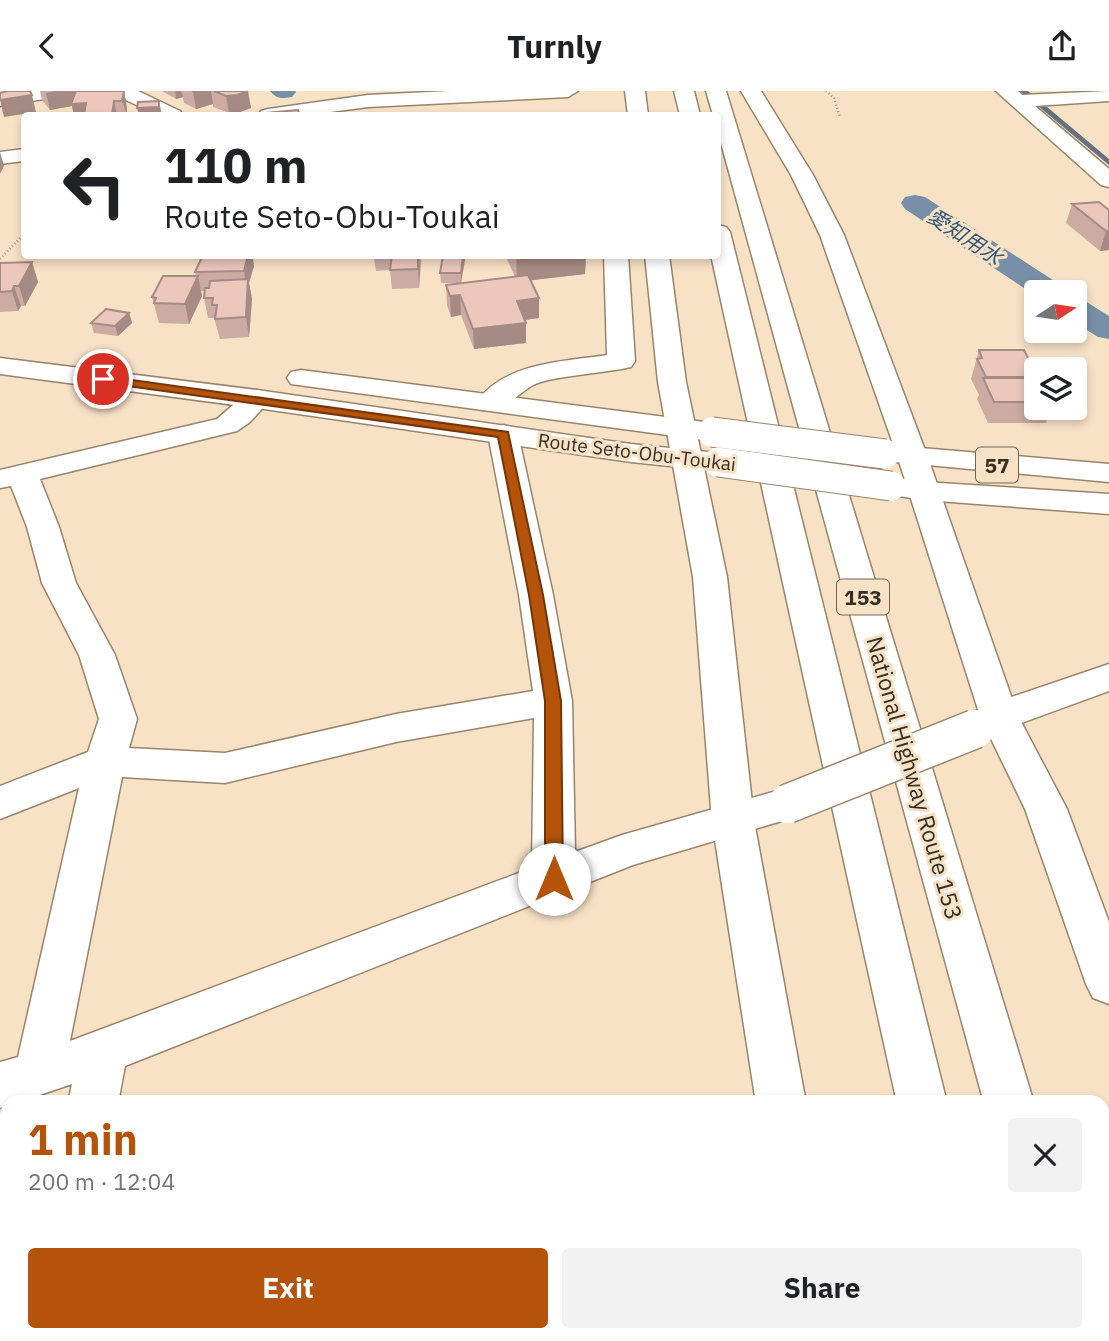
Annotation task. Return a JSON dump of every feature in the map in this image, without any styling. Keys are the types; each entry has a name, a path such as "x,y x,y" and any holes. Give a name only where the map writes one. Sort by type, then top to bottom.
{"main road":[{"path":"0,100 57,91"},
{"path":"122,91 167,112"},
{"path":"291,112 368,101 568,91"},
{"path":"635,91 638,112"},
{"path":"684,91 689,112"},
{"name":"National Highway Route 153","path":"716,91 1007,1095"},
{"path":"751,91 802,175 832,235 899,456 924,491 987,722 1046,809 1109,984"},
{"path":"287,112 338,93"},
{"path":"1016,97 1045,99 1109,95"},
{"path":"1016,97 1109,180"},
{"path":"249,102 281,112"},
{"path":"0,158 21,155"},
{"name":"153","path":"721,245 920,1095"},
{"path":"554,879 553,701 536,595 496,419 526,377 621,361 616,259"},
{"path":"657,259 672,382 700,445 733,821 780,1095"},
{"name":"Route Seto-Obu-Toukai","path":"0,342 496,419 700,445 899,456 1109,474"},
{"name":"Route Seto-Obu-Toukai","path":"0,366 257,399 496,419"},
{"path":"20,1078 118,719 97,655 59,583 43,527 11,476 227,425 240,417 257,399"},
{"name":"Route Seto-Obu-Toukai","path":"700,445 924,491 1109,504"},
{"path":"20,1078 103,1052 622,852 787,804 987,722 1109,677"},
{"path":"0,803 105,761 225,768 396,728 553,701"},
{"path":"95,1095 103,1052"}],"path":[{"path":"826,91 834,98 840,117"},
{"path":"0,259 21,237"}],"building":[{"path":"30,91 32,95 0,100 0,93"},
{"path":"76,91 124,91 122,101 114,101 112,112 84,112 86,103 71,104"},
{"path":"214,91 248,91 226,96"},
{"path":"159,101 159,107 137,108 138,102"},
{"path":"1099,202 1109,210 1109,231 1072,204"},
{"path":"201,259 247,259 244,271 195,272"},
{"path":"391,259 418,259 418,269 390,270"},
{"path":"442,259 463,259 461,273 440,273"},
{"path":"32,262 19,286 14,286 12,291 0,292 0,263"},
{"path":"528,275 539,298 517,301 526,323 473,329 460,295 450,296 446,285"},
{"path":"163,276 198,276 185,304 154,303 156,298 152,297"},
{"path":"248,279 246,317 215,319 217,305 212,305 213,298 204,298 205,288 209,288 210,281"},
{"path":"106,309 129,313 115,326 91,323"},
{"path":"979,350 1024,350 1028,357 1024,357 1024,377 986,377 977,359 982,358"},
{"path":"983,378 1024,378 1024,402 994,402"}],"waterway":[{"path":"1024,91 1109,163"},
{"name":"愛知用水","path":"915,203 1033,280"},
{"name":"愛知用水","path":"1087,316 1109,330"}],"route":[{"path":"103,379 503,434 536,595 553,701 554,879"}]}
